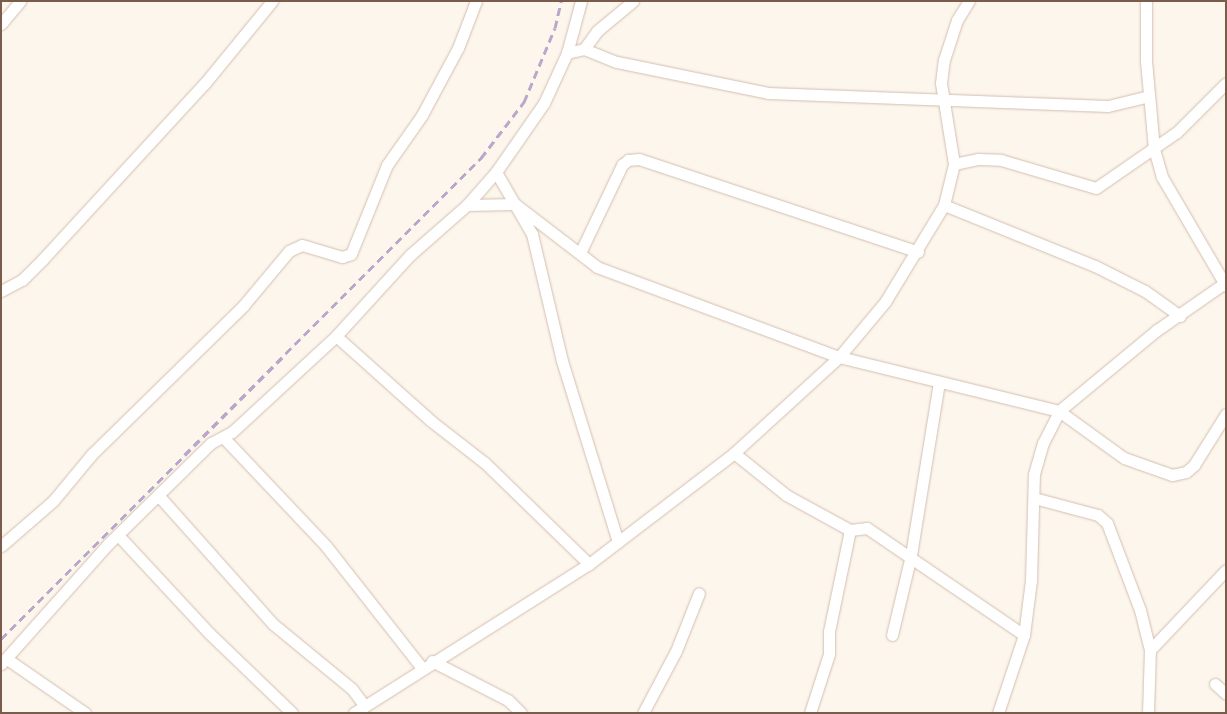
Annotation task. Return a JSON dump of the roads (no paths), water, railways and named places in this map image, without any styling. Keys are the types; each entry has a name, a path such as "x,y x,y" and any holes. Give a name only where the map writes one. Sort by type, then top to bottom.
{"street":[{"path":"1,24 20,1"},
{"path":"1,291 22,280 55,246 205,83 272,1"},
{"path":"1,546 54,501 92,454 243,306 289,251 302,245 342,257 351,254 386,165 422,115 458,48 476,1"},
{"path":"85,713 4,662 118,535 158,495 211,443 224,437 336,336 410,255 467,205 496,172 544,103 567,53 581,1"},
{"path":"584,49 598,31 633,1"},
{"path":"158,495 278,629 352,689 359,709 432,661 589,564 734,453 839,357 885,302 918,252 944,205 954,164 951,130 942,101 944,60 957,20 969,1"},
{"path":"1003,711 1024,635 1032,580 1034,474 1043,443 1059,411 1157,330 1225,284 1162,177 1154,150 1149,96 1146,1"},
{"path":"567,53 584,49 617,62 768,93 1108,106 1149,96"},
{"path":"954,164 978,158 1000,160 1096,188 1154,150 1177,132 1226,83"},
{"path":"580,253 622,165 628,160 639,159 918,252"},
{"path":"496,172 532,234 562,361 618,542"},
{"path":"467,205 515,204 580,253 612,274 839,357 1059,411 1124,458 1172,475 1186,472 1194,465 1226,414"},
{"path":"944,205 1095,266 1145,291 1180,316"},
{"path":"336,336 431,421 485,464 589,564"},
{"path":"892,635 911,555 939,382"},
{"path":"224,437 326,546 422,668"},
{"path":"734,453 786,495 850,530 868,528 911,555 1024,635"},
{"path":"1034,498 1098,515 1107,523 1140,610 1150,650 1148,713"},
{"path":"810,713 829,654 830,631 850,530"},
{"path":"118,535 210,634 292,713"},
{"path":"1150,650 1226,570"},
{"path":"643,713 676,651 699,594"},
{"path":"432,661 516,710"},
{"path":"1215,684 1226,694"}],"railway":[{"path":"1,639 481,158 524,102 555,28 561,1"}]}
